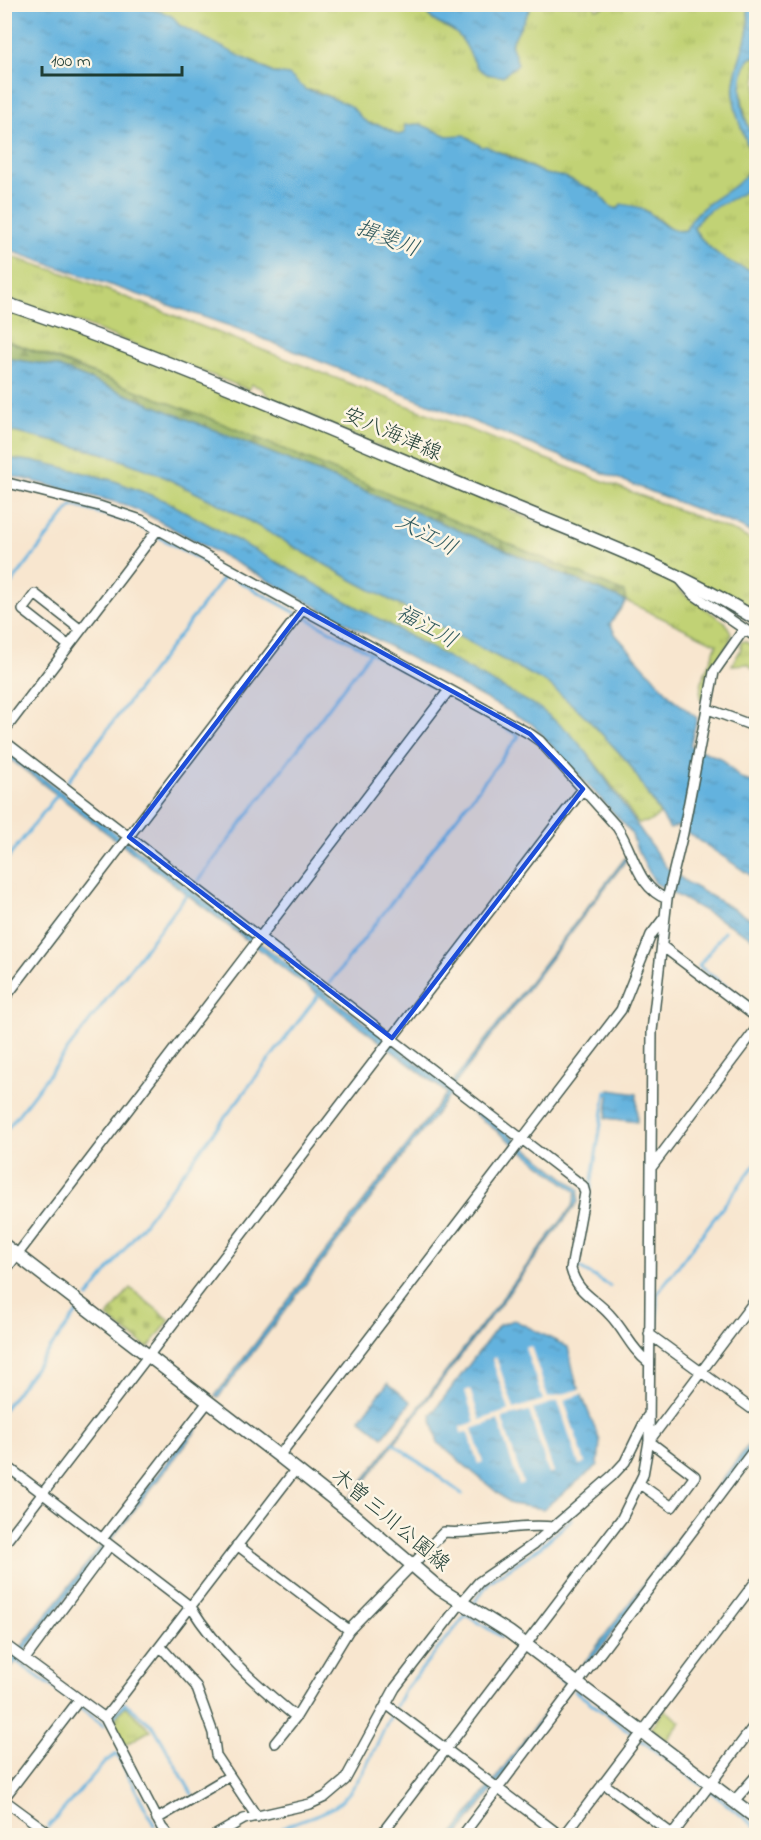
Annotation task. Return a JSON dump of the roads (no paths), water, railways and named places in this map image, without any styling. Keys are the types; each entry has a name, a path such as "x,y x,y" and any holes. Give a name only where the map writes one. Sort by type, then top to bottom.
{"main road":[{"name":"安八海津線","path":"4,303 168,362 679,577 756,619"},
{"name":"木曽三川公園線","path":"4,1245 296,1469 355,1516 412,1567 461,1603 525,1644 756,1818"}],"street":[{"path":"4,482 99,506 158,529 540,741 627,842 644,884 656,895 667,899"},
{"path":"4,731 158,529"},
{"path":"679,577 693,594 756,637"},
{"path":"69,646 23,610 35,594 81,630"},
{"path":"4,999 303,609"},
{"path":"744,629 756,645"},
{"path":"380,1836 622,1518 639,1484 648,1456 652,1031 665,916 714,672 744,629"},
{"path":"4,1272 449,690"},
{"path":"708,709 756,728"},
{"path":"4,741 126,840 258,942 389,1041 453,1085 520,1143 583,1186 585,1194 571,1269 574,1281 581,1291 612,1317 635,1352 649,1363"},
{"path":"4,1544 583,789"},
{"path":"279,1456 621,1010 651,935 665,916"},
{"path":"662,946 756,1017"},
{"path":"651,1168 756,1029"},
{"path":"649,1441 756,1299"},
{"path":"649,1334 702,1370 756,1412"},
{"path":"21,1656 208,1402"},
{"path":"214,1836 231,1824 310,1804 345,1780 395,1688 461,1603 479,1582 534,1544 625,1462 647,1417"},
{"path":"639,1484 672,1507 695,1476 649,1441"},
{"path":"462,1836 495,1786 578,1683 756,1447"},
{"path":"4,1464 191,1607 206,1632 235,1663 296,1717"},
{"path":"105,1718 296,1469"},
{"path":"275,1743 296,1717 349,1630 444,1532 467,1534 536,1525 554,1527"},
{"path":"237,1545 349,1630"},
{"path":"386,1704 563,1836 756,1581"},
{"path":"4,1644 105,1718 169,1836"},
{"path":"161,1647 196,1686 213,1733 216,1755 228,1778 257,1816"},
{"path":"53,1836 4,1799 79,1700"},
{"path":"603,1782 661,1832 674,1835 756,1723"},
{"path":"734,1801 756,1776"},
{"path":"158,1819 228,1778"}],"water":[{"name":"揖斐川","path":"5,4 94,4 144,8 162,12 174,18 179,25 273,73 289,75 306,90 349,105 370,124 380,125 398,135 405,133 405,125 420,124 447,136 464,135 482,147 486,146 545,174 565,177 599,193 611,207 618,209 621,204 640,208 667,227 679,231 686,230 700,210 729,190 747,174 753,164 735,109 734,87 737,66 748,27 747,5 756,5 756,56 746,64 741,87 744,115 757,152 756,172 753,182 746,190 707,212 699,219 694,229 713,251 737,266 756,272 756,536 741,527 233,327 5,249"},
{"path":"425,5 532,5 511,44 518,64 503,76 484,73 474,63 458,35 431,18"},
{"name":"大江川","path":"4,358 56,366 377,496 626,601 610,624 616,635 672,698 697,718 690,746 722,759 741,779 756,783 756,879 678,826 670,829 628,762 583,714 547,683 354,581 221,505 156,473 102,453 5,430"},
{"path":"4,458 45,463 112,480 166,501 539,708 569,732 588,754 666,867 688,883 756,922 756,940 655,883 636,847 631,832 532,724 148,515 123,504 5,474"},
{"path":"4,748 449,1087 625,858 627,859 451,1089 579,1189 578,1202 351,1500 349,1499 573,1205 576,1192 450,1095 218,1398 215,1396 447,1093 5,755"},
{"path":"610,1090 637,1094 637,1122 606,1118"},
{"path":"514,1320 568,1347 575,1378 600,1441 598,1465 543,1509 511,1504 438,1443 431,1415 499,1325"},
{"path":"388,1383 411,1402 383,1437 360,1419"},
{"path":"207,1411 210,1411 207,1417 5,1676 4,1669"},
{"path":"756,1435 756,1444 585,1669 581,1667"},
{"path":"565,1686 569,1690 458,1835 452,1836"}],"waterway":[{"path":"4,593 72,505 127,521 152,532"},
{"path":"157,536 296,613"},
{"path":"68,781 227,573"},
{"path":"301,615 442,692"},
{"path":"198,881 370,653"},
{"path":"330,983 519,736 449,695"},
{"path":"4,863 57,795"},
{"path":"4,1133 187,894"},
{"path":"724,932 699,966 756,1009"},
{"path":"88,1297 320,993"},
{"path":"610,1093 606,1092 578,1267 610,1286"},
{"path":"657,1331 657,1294 756,1163"},
{"path":"4,1409 79,1310"},
{"path":"393,1443 462,1494"},
{"path":"474,1603 489,1582 539,1548 572,1519"},
{"path":"396,1706 404,1691 466,1615 502,1637"},
{"path":"16,1661 71,1700"},
{"path":"538,1662 569,1686"},
{"path":"575,1691 634,1735"},
{"path":"112,1718 125,1703 154,1727 192,1794"},
{"path":"79,1707 104,1726"},
{"path":"274,1836 286,1826 322,1813 346,1797 361,1775 392,1713"},
{"path":"751,1722 756,1715"},
{"path":"641,1740 702,1785"},
{"path":"48,1827 105,1762 117,1754 154,1825"},
{"path":"710,1791 756,1827"}],"water label":[{"name":"福江川","path":"426,628"}]}
